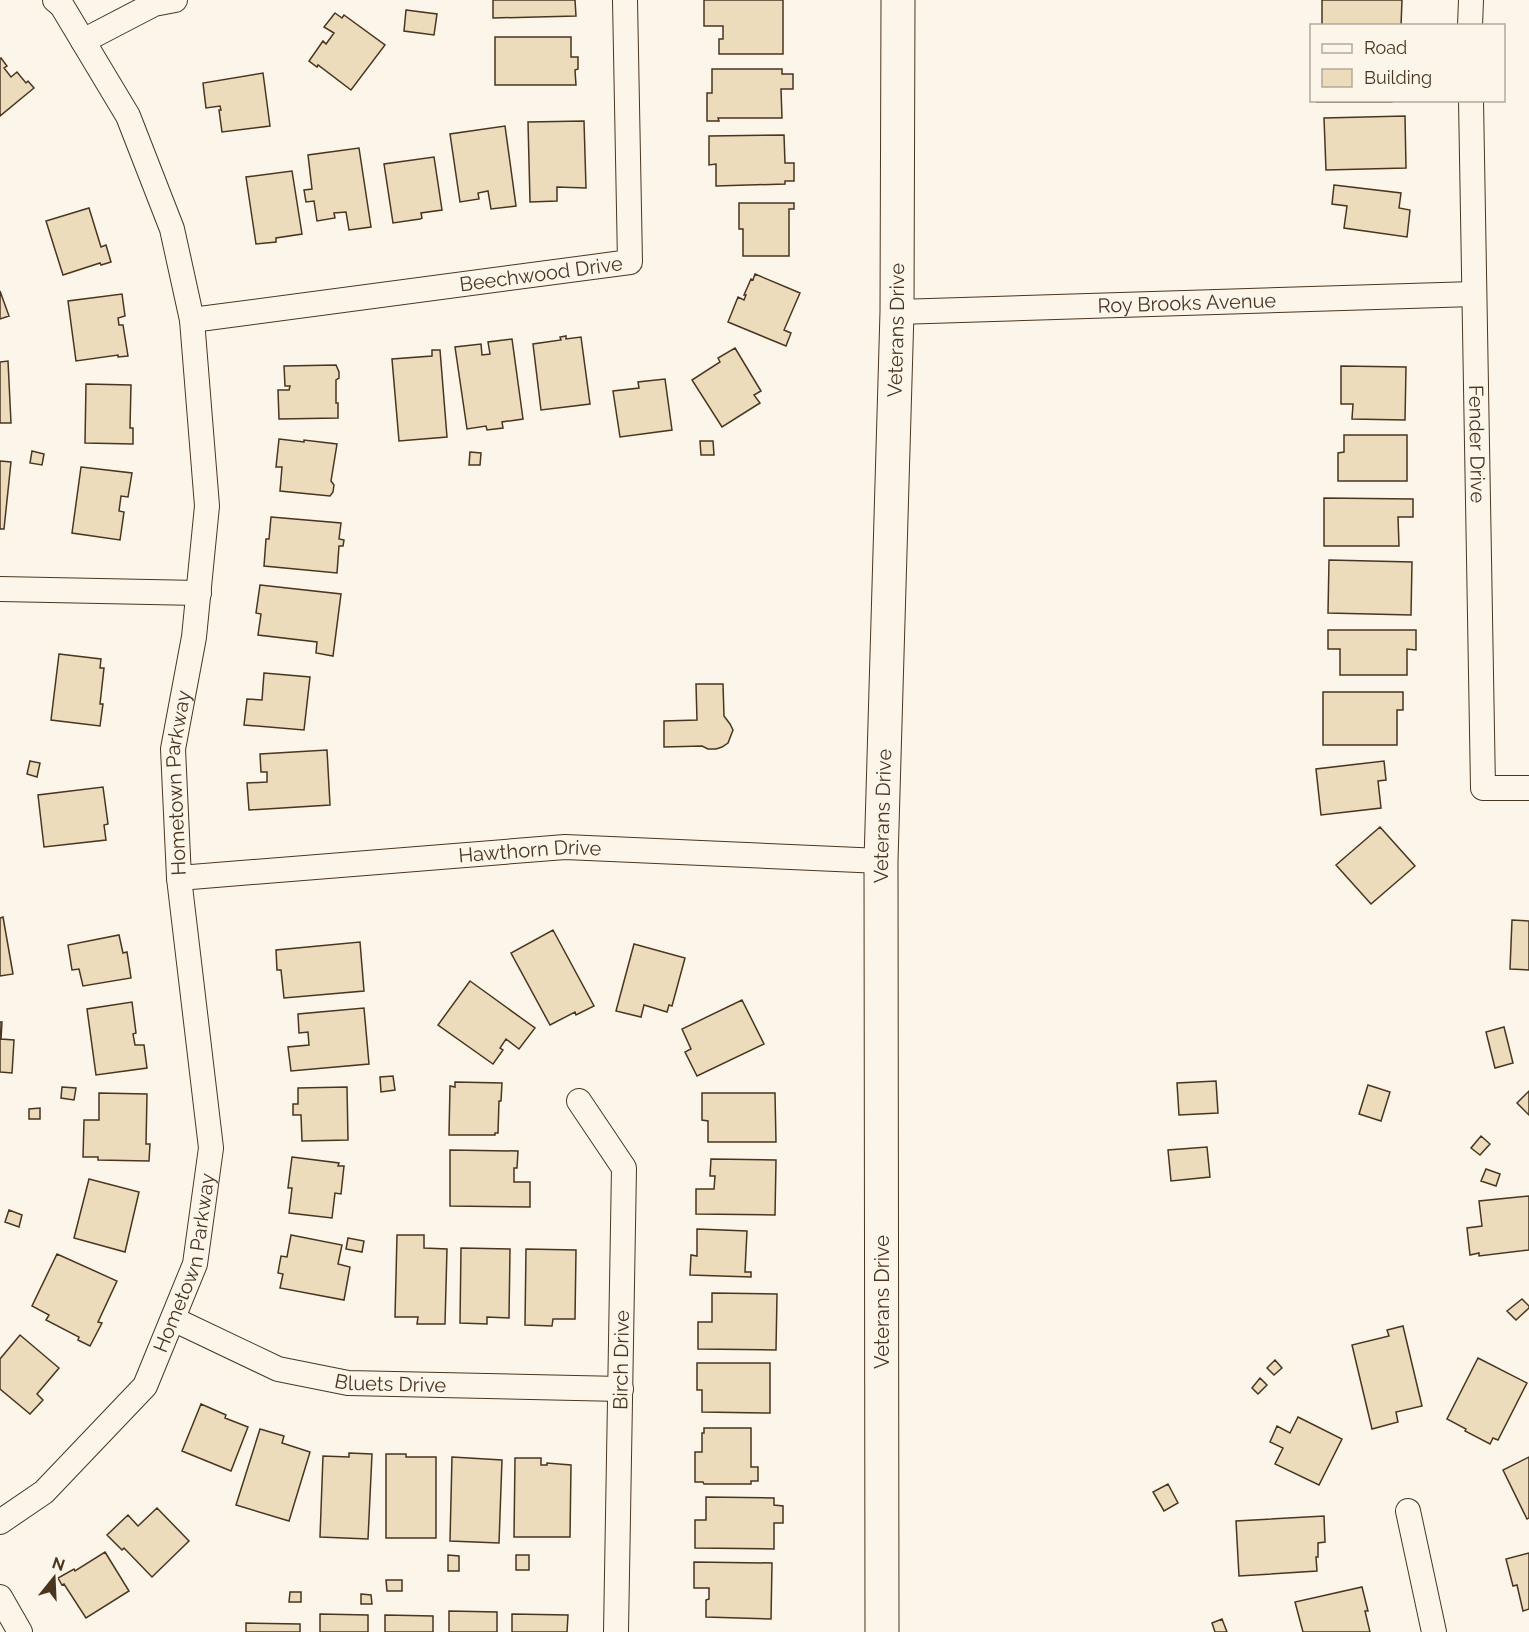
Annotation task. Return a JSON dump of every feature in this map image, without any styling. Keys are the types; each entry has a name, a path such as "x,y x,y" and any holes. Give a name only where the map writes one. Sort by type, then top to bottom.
{"main road":[{"name":"Veterans Drive","path":"882,1632 881,861 897,312 898,0"}],"street":[{"name":"Hometown Parkway","path":"0,1522 44,1492 145,1386 195,1263 211,1148 179,878 173,749 195,637 207,506 192,320 172,229 128,116 62,6 55,0"},
{"path":"83,41 154,4 175,0"},
{"name":"Beechwood Drive","path":"192,320 630,262 625,0"},
{"path":"1470,24 1471,0"},
{"name":"Fender Drive","path":"1471,102 1483,788 1529,788"},
{"name":"Roy Brooks Avenue","path":"897,312 1474,294"},
{"path":"0,589 199,593"},
{"name":"Hawthorn Drive","path":"179,878 565,847 881,861"},
{"name":"Birch Drive","path":"579,1101 624,1168 616,1632"},
{"name":"Bluets Drive","path":"173,1319 278,1369 348,1383 621,1389"},
{"path":"1408,1511 1434,1632"},
{"path":"0,1597 20,1632"}],"building":[{"path":"493,0 575,0 576,16 493,18"},
{"path":"704,0 783,0 783,54 719,54 719,39 723,39 723,26 704,26"},
{"path":"1322,0 1402,0 1401,24 1322,24"},
{"path":"406,10 437,14 434,35 404,31"},
{"path":"335,13 342,18 344,15 385,45 351,90 318,65 317,67 309,61 323,41 326,44 334,33 324,27"},
{"path":"495,37 571,37 571,57 578,57 578,69 575,70 576,85 495,85"},
{"path":"0,59 7,66 4,68 11,77 17,72 26,83 28,81 34,88 0,116"},
{"path":"712,69 782,69 782,74 793,74 793,89 781,89 782,118 718,118 719,121 707,121 707,93 712,93"},
{"path":"263,73 270,126 222,132 220,106 206,108 203,83"},
{"path":"1405,116 1406,168 1326,170 1324,118"},
{"path":"584,121 586,188 557,187 557,201 530,202 528,122"},
{"path":"505,126 516,206 491,209 488,191 478,193 479,199 460,202 450,134"},
{"path":"784,135 785,163 794,163 794,181 785,181 785,184 716,186 716,164 709,165 709,136"},
{"path":"359,148 371,227 349,230 346,212 334,213 335,218 317,221 314,201 306,202 304,190 312,189 308,155"},
{"path":"434,157 442,210 421,213 422,218 420,219 393,223 384,164"},
{"path":"292,171 302,234 276,238 276,242 256,244 246,177"},
{"path":"1334,185 1401,193 1399,208 1410,210 1407,237 1344,228 1347,206 1332,204"},
{"path":"739,203 794,203 794,209 789,209 789,256 743,256 743,229 739,229"},
{"path":"89,208 101,247 106,245 111,262 101,265 100,263 63,275 46,221"},
{"path":"755,274 800,293 784,330 791,333 786,346 728,322 738,297 744,300 746,295 744,295"},
{"path":"0,291 9,316 0,319"},
{"path":"122,294 125,316 118,318 119,325 123,325 128,356 118,357 118,355 76,361 68,301"},
{"path":"566,336 566,339 581,337 590,404 541,410 533,344 561,340 560,337"},
{"path":"512,339 523,419 502,422 503,428 487,430 486,426 467,429 455,347 481,344 482,355 490,354 488,342"},
{"path":"735,348 761,391 754,395 760,403 722,427 692,380 720,362 718,358"},
{"path":"432,350 440,350 447,437 399,441 392,359 432,356"},
{"path":"8,361 11,423 0,423 0,362"},
{"path":"336,365 339,372 339,378 336,380 338,418 279,419 278,390 289,390 290,386 285,386 284,366"},
{"path":"1341,366 1406,367 1405,420 1352,419 1353,404 1341,404"},
{"path":"665,379 672,430 620,437 613,391 639,388 638,382"},
{"path":"86,384 131,385 130,428 133,428 133,444 85,443"},
{"path":"1344,435 1407,435 1407,481 1338,481 1338,453 1344,452"},
{"path":"279,439 337,444 331,481 334,485 330,496 280,491 282,467 276,467"},
{"path":"700,441 713,441 714,455 701,455"},
{"path":"32,451 44,454 42,465 30,463"},
{"path":"470,452 481,453 480,465 469,465"},
{"path":"0,461 11,462 4,529 0,529"},
{"path":"81,467 132,473 128,497 121,496 119,511 124,512 120,540 72,533"},
{"path":"1324,498 1413,499 1413,517 1398,517 1399,546 1324,546"},
{"path":"271,517 341,523 339,539 344,540 343,546 339,546 337,573 264,566 266,539 269,539"},
{"path":"1329,560 1412,562 1411,615 1328,613"},
{"path":"260,585 341,594 333,656 316,653 317,642 258,635 261,614 256,613"},
{"path":"1328,630 1416,630 1416,650 1407,649 1407,675 1340,675 1340,649 1328,649"},
{"path":"59,654 101,659 100,668 104,668 100,726 51,720"},
{"path":"264,673 310,677 304,730 244,725 247,699 262,700"},
{"path":"696,684 723,684 724,716 733,730 728,743 716,749 702,746 664,747 664,721 697,720"},
{"path":"1323,692 1403,692 1403,710 1397,710 1397,745 1323,745"},
{"path":"327,750 330,805 249,810 247,783 267,782 267,772 261,772 260,754"},
{"path":"30,761 40,763 37,777 27,774"},
{"path":"1384,761 1386,780 1378,781 1381,808 1321,815 1316,769"},
{"path":"103,787 108,824 104,825 106,840 44,847 38,795"},
{"path":"1380,827 1415,866 1371,904 1336,865"},
{"path":"3,917 13,974 0,976 0,918"},
{"path":"1512,920 1529,921 1529,970 1510,969"},
{"path":"553,930 594,1006 576,1015 575,1012 550,1025 511,953"},
{"path":"119,935 123,953 127,952 131,978 83,986 79,969 72,970 68,945"},
{"path":"360,942 364,991 284,998 281,970 277,970 276,950"},
{"path":"634,944 685,958 672,1006 669,1005 667,1012 644,1005 641,1017 616,1011"},
{"path":"470,981 535,1028 519,1049 506,1039 500,1048 503,1050 493,1064 438,1025"},
{"path":"742,1000 764,1044 697,1076 685,1052 691,1049 682,1029"},
{"path":"132,1002 136,1033 133,1034 135,1045 144,1045 147,1068 96,1075 87,1009"},
{"path":"364,1008 369,1064 291,1071 288,1047 309,1045 308,1032 299,1033 298,1014"},
{"path":"0,1022 2,1022 1,1039 14,1040 12,1073 0,1072"},
{"path":"1504,1027 1513,1063 1495,1068 1486,1032"},
{"path":"393,1076 395,1090 381,1092 380,1077"},
{"path":"1216,1081 1218,1113 1179,1115 1177,1083"},
{"path":"455,1082 502,1083 498,1133 495,1135 449,1135 450,1086 455,1087"},
{"path":"1368,1085 1390,1092 1381,1121 1359,1114"},
{"path":"62,1087 76,1088 74,1100 61,1098"},
{"path":"347,1087 348,1140 302,1141 301,1115 293,1115 293,1104 298,1104 298,1088"},
{"path":"1529,1091 1529,1115 1517,1103"},
{"path":"99,1093 147,1094 146,1144 150,1144 149,1161 98,1160 98,1157 83,1157 84,1120 99,1120"},
{"path":"702,1093 775,1093 776,1142 708,1142 708,1121 702,1120"},
{"path":"40,1108 40,1119 29,1119 29,1109"},
{"path":"1481,1136 1490,1144 1480,1155 1471,1148"},
{"path":"1207,1147 1210,1177 1171,1181 1168,1150"},
{"path":"450,1150 518,1151 514,1182 530,1182 530,1207 450,1206"},
{"path":"292,1157 339,1163 338,1166 344,1166 341,1194 335,1193 332,1218 289,1213 292,1188 288,1188"},
{"path":"711,1159 776,1160 775,1215 696,1214 696,1189 714,1189 715,1176 710,1176"},
{"path":"1486,1169 1500,1174 1496,1186 1481,1181"},
{"path":"89,1179 139,1192 125,1252 74,1238"},
{"path":"1529,1196 1529,1250 1470,1255 1467,1228 1482,1226 1479,1201"},
{"path":"9,1210 22,1215 19,1227 5,1222"},
{"path":"697,1229 747,1231 745,1272 751,1272 751,1277 690,1275 691,1255 697,1256"},
{"path":"291,1235 342,1245 338,1264 350,1267 344,1300 280,1288 283,1274 278,1273 281,1256 287,1257"},
{"path":"397,1235 424,1235 424,1248 447,1249 445,1324 417,1324 418,1317 395,1317"},
{"path":"348,1238 364,1241 362,1252 346,1249"},
{"path":"461,1248 510,1249 509,1318 487,1317 487,1324 460,1323"},
{"path":"526,1249 576,1250 575,1319 553,1319 552,1326 525,1325"},
{"path":"57,1254 117,1281 98,1322 102,1323 90,1346 78,1340 79,1337 46,1320 49,1315 32,1306"},
{"path":"712,1293 777,1294 776,1350 698,1349 698,1322 712,1322"},
{"path":"1522,1299 1529,1308 1516,1320 1507,1311"},
{"path":"1403,1326 1422,1406 1396,1412 1398,1422 1372,1429 1352,1345 1389,1336 1387,1330"},
{"path":"20,1335 59,1368 37,1394 43,1400 30,1414 0,1389 0,1359"},
{"path":"1478,1358 1527,1383 1498,1440 1493,1438 1490,1444 1447,1419"},
{"path":"1275,1360 1282,1368 1274,1375 1267,1368"},
{"path":"697,1363 770,1363 770,1413 702,1412 702,1390 697,1390"},
{"path":"1260,1378 1267,1385 1258,1394 1252,1388"},
{"path":"201,1404 226,1415 225,1418 248,1427 231,1471 182,1451"},
{"path":"1298,1417 1342,1439 1319,1485 1275,1464 1283,1448 1270,1442 1277,1426 1290,1433"},
{"path":"704,1428 751,1428 751,1467 758,1467 758,1481 751,1481 751,1484 695,1482 695,1452 702,1452"},
{"path":"260,1429 284,1436 282,1443 310,1452 289,1521 236,1505"},
{"path":"349,1453 372,1454 368,1539 320,1537 323,1456 349,1457"},
{"path":"386,1454 436,1457 436,1538 386,1538"},
{"path":"452,1457 502,1460 499,1543 450,1541"},
{"path":"1529,1457 1529,1518 1527,1519 1503,1470"},
{"path":"515,1458 541,1458 541,1465 547,1465 547,1463 571,1465 570,1537 514,1537"},
{"path":"1168,1484 1178,1503 1164,1511 1153,1492"},
{"path":"706,1497 774,1498 774,1505 783,1506 783,1523 774,1523 774,1549 695,1548 695,1520 706,1520"},
{"path":"157,1508 189,1541 152,1577 124,1548 122,1550 107,1535 128,1515 138,1526"},
{"path":"1324,1516 1325,1542 1318,1543 1317,1571 1239,1576 1236,1521"},
{"path":"105,1552 129,1591 86,1618 58,1578 74,1569 75,1571"},
{"path":"1529,1553 1529,1609 1523,1611 1517,1585 1513,1586 1506,1559"},
{"path":"448,1555 459,1556 459,1571 448,1571"},
{"path":"516,1555 529,1555 529,1570 516,1570"},
{"path":"694,1562 772,1563 771,1619 706,1617 709,1588 694,1588"},
{"path":"386,1580 402,1580 402,1591 387,1591"},
{"path":"1362,1587 1370,1632 1303,1632 1295,1602"},
{"path":"290,1592 301,1592 301,1602 289,1602"},
{"path":"361,1594 371,1595 372,1604 361,1604"},
{"path":"449,1611 497,1612 497,1632 449,1632"},
{"path":"320,1614 368,1615 368,1632 320,1632"},
{"path":"512,1614 568,1615 567,1632 512,1632"},
{"path":"385,1615 433,1616 433,1632 385,1632"},
{"path":"1222,1619 1227,1632 1215,1632 1212,1623"},
{"path":"246,1623 300,1624 300,1632 246,1632"}]}
